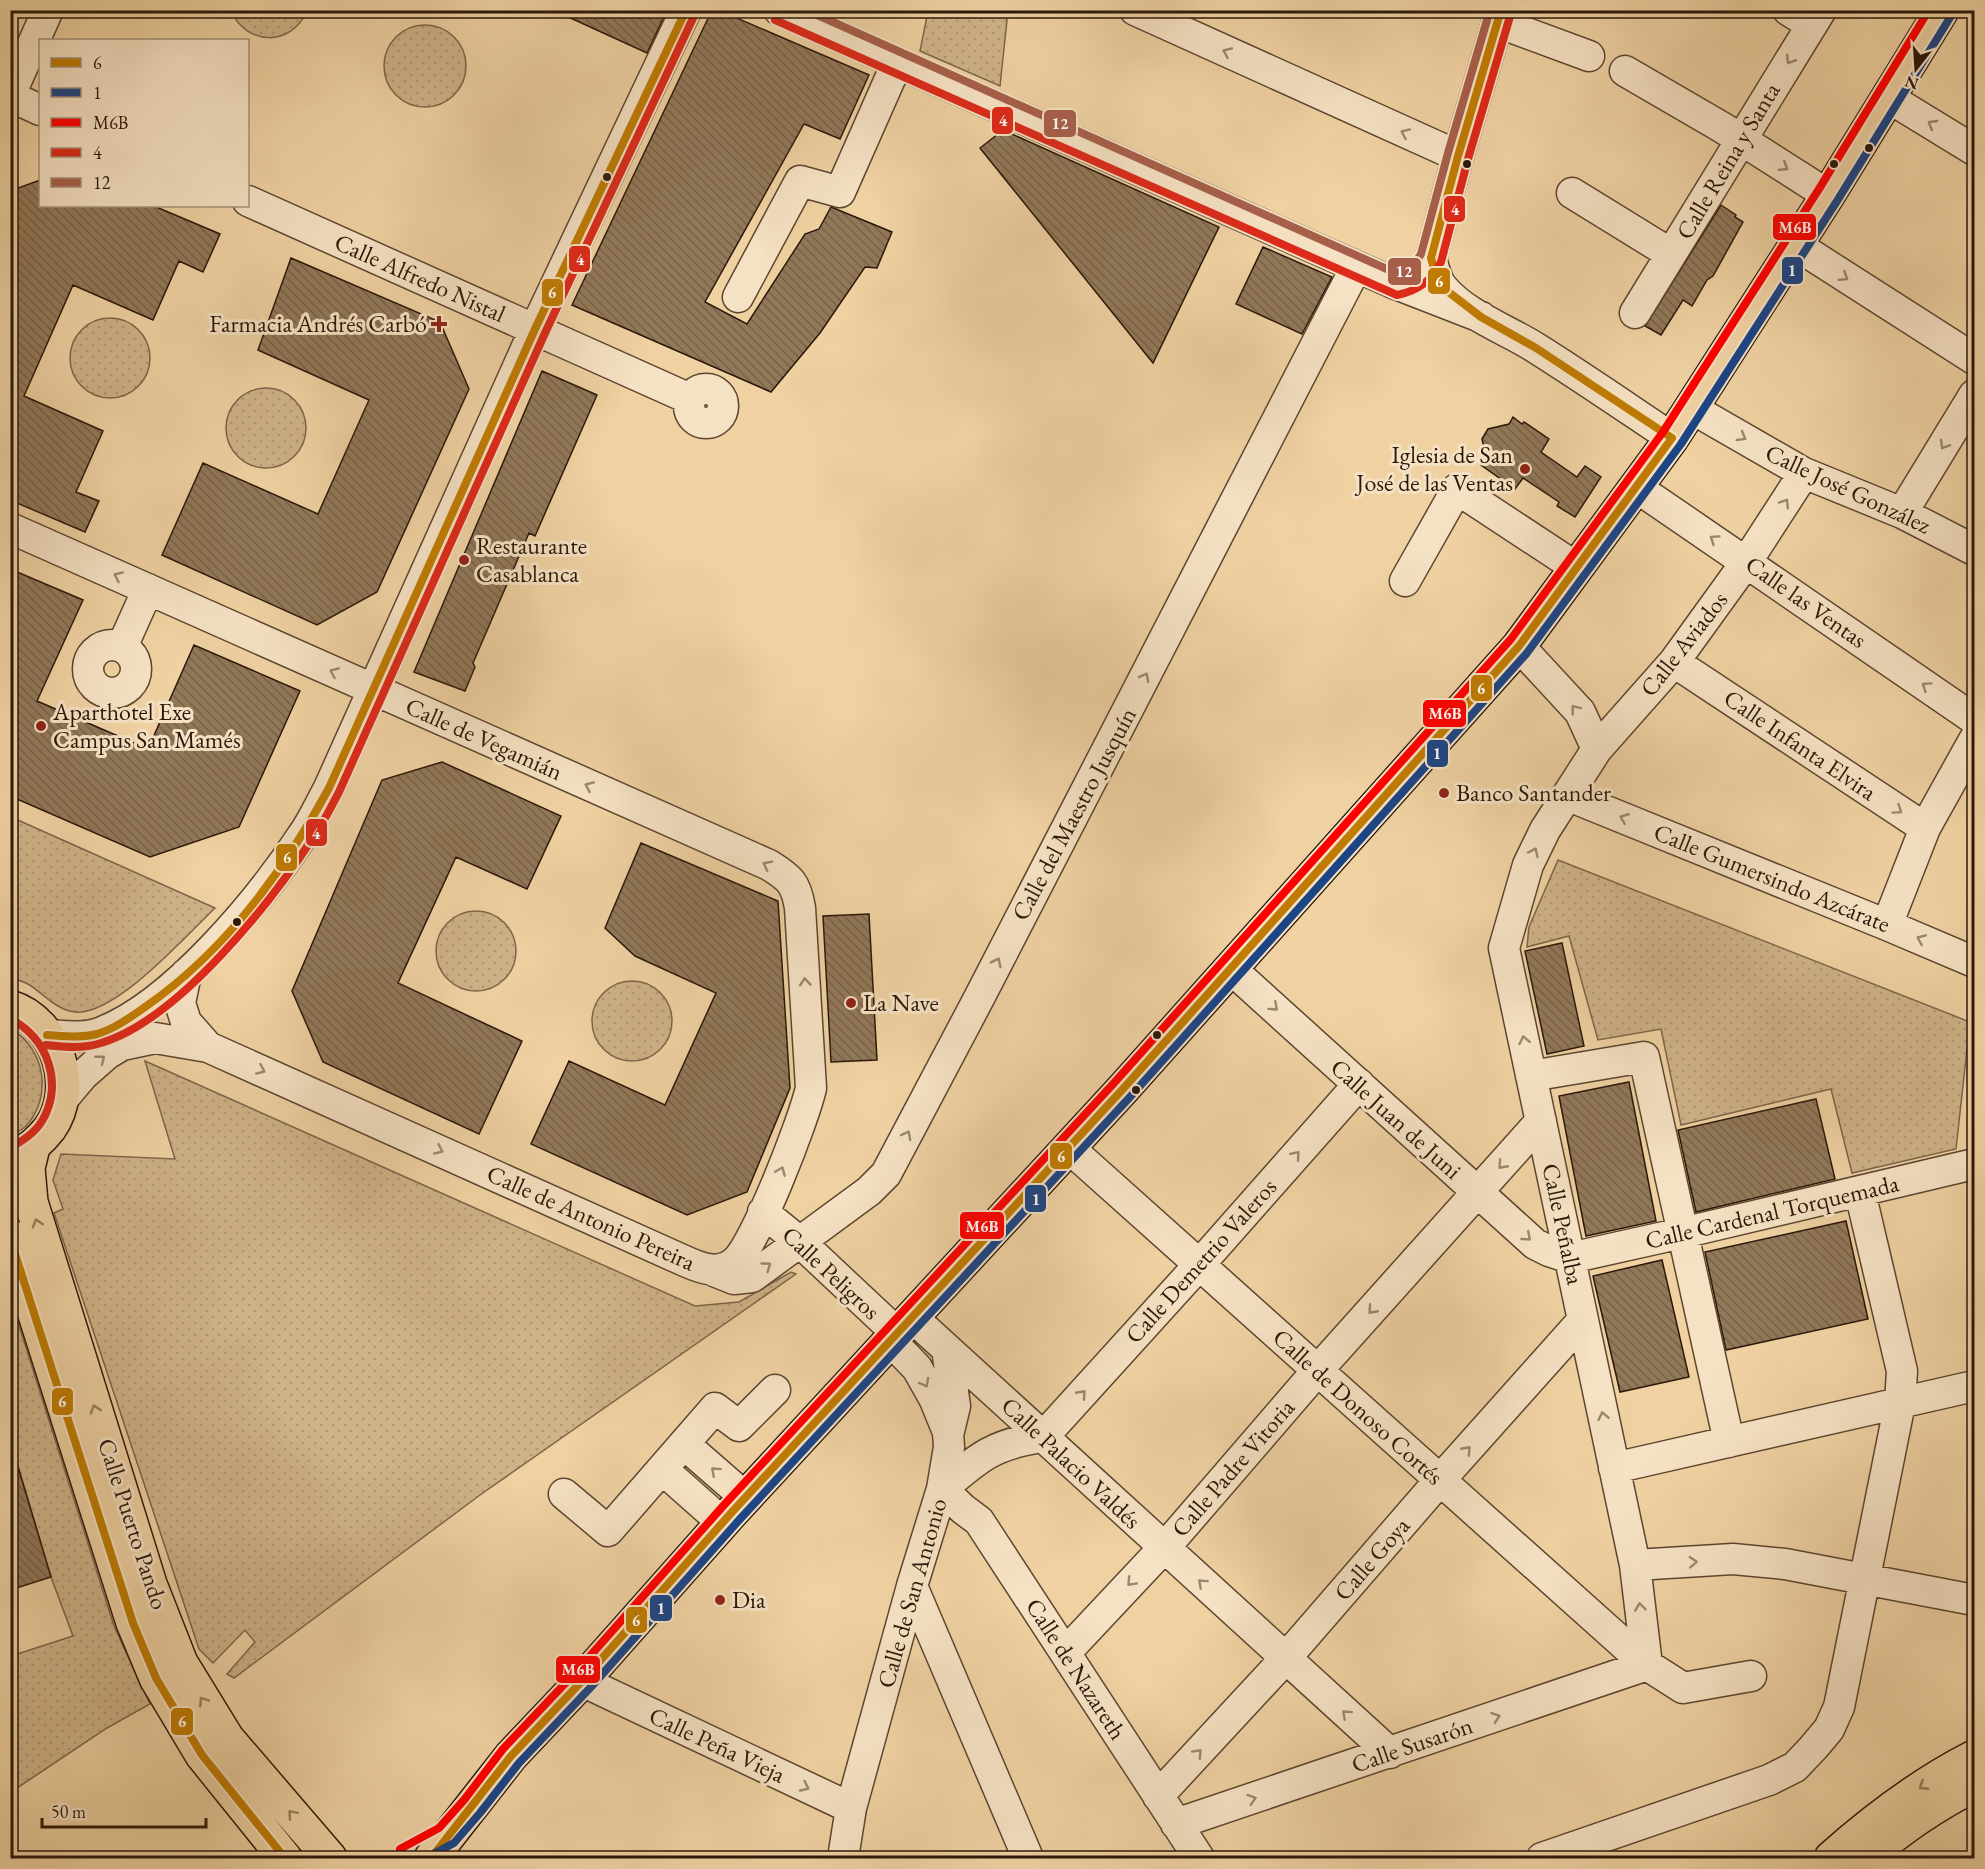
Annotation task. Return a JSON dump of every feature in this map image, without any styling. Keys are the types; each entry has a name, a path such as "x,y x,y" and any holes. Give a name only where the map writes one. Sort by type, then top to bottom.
{"main road":[{"path":"405,1858 438,1847 511,1756 1069,1148 1519,646 1672,438 1828,195 1942,10"},
{"path":"10,1006 33,1020 47,1035 59,1055 63,1077 61,1101 51,1126 22,1154"},
{"name":"Calle Puerto Pando","path":"22,1154 28,1168 31,1202 150,1584 168,1671"},
{"name":"Calle Puerto Pando","path":"10,1236 133,1623 168,1671 285,1858"},
{"name":"Calle Puerto Pando","path":"214,1746 330,1858"},
{"path":"1832,1858 1904,1798 1942,1773 1974,1757"},
{"path":"1867,1858 1884,1842 1921,1816 1974,1785"}],"street":[{"path":"39,110 10,96 48,10"},
{"path":"47,1035 85,1036 100,1033 144,1009 186,974 210,950 247,909 304,834 329,788 535,329 686,10"},
{"path":"779,10 1397,285 1481,318"},
{"path":"1135,10 1458,156"},
{"name":"Calle Reina y Santa","path":"1635,313 1741,140 1807,15"},
{"path":"1397,285 1413,280 1424,272 1431,258 1499,16 1589,56"},
{"path":"738,297 800,181 840,192 897,63"},
{"path":"1625,71 1828,195"},
{"path":"1889,98 1974,150"},
{"path":"1572,193 1671,254"},
{"name":"Calle Alfredo Nistal","path":"249,201 690,399"},
{"path":"1796,245 1974,359"},
{"path":"1431,258 1442,287 1456,300 1481,318 1536,348 1672,438"},
{"name":"Calle del Maestro Jusquín","path":"714,1271 734,1279 752,1277 869,1191 886,1174 1351,277 1359,268"},
{"path":"1902,513 1974,395"},
{"name":"Calle José González","path":"1691,408 1804,473 1902,513 1974,550"},
{"name":"Calle Aviados","path":"1569,796 1597,749 1674,662 1747,561 1804,473"},
{"name":"Calle las Ventas","path":"1636,487 1747,561 1974,719"},
{"path":"1405,581 1457,489 1576,568"},
{"name":"Calle de Vegamián","path":"10,528 769,866 787,876 797,890 800,908"},
{"path":"122,647 148,589"},
{"path":"1519,646 1580,712 1597,749"},
{"name":"Calle Infanta Elvira","path":"1674,662 1925,828"},
{"path":"1887,925 1925,828 1974,740"},
{"name":"Calle Gumersindo Azcárate","path":"1569,796 1887,925 1974,963"},
{"name":"Calle Peñalba","path":"1569,796 1545,830 1528,865 1504,948 1635,1565 1647,1665"},
{"name":"Calle de Antonio Pereira","path":"61,1101 83,1075 107,1054 122,1045 155,1038 208,1047 687,1262 714,1271 733,1264 744,1253 806,1110 811,1088 800,908"},
{"name":"Calle Juan de Juni","path":"1230,968 1535,1244 1570,1258"},
{"name":"Calle de Antonio Pereira","path":"186,974 180,1003 186,1022 208,1047"},
{"path":"1531,1076 1644,1057 1729,1442"},
{"name":"Calle Demetrio Valeros","path":"1043,1437 1359,1084"},
{"name":"Calle Padre Vitoria","path":"1066,1652 1163,1548 1317,1371 1541,1121"},
{"name":"Calle de Donoso Cortés","path":"1069,1148 1647,1665 1683,1688 1751,1676"},
{"name":"Calle Cardenal Torquemada","path":"1570,1258 1974,1164"},
{"path":"1542,1858 1769,1780 1795,1767 1829,1729 1839,1707 1900,1402 1902,1371 1860,1191"},
{"name":"Calle Peligros","path":"763,1212 901,1331"},
{"name":"Calle Goya","path":"1158,1796 1285,1659 1583,1320"},
{"name":"Calle Palacio Valdés","path":"901,1331 947,1349 1390,1753"},
{"name":"Calle de San Antonio","path":"843,1858 851,1808 912,1586 942,1489 950,1447 948,1432 935,1400 917,1368 901,1331"},
{"path":"947,1349 955,1406 948,1432"},
{"path":"1614,1468 1974,1386"},
{"path":"564,1494 608,1531 715,1408 739,1426 775,1390"},
{"path":"948,1432 963,1415 1001,1398"},
{"path":"948,1432 966,1447 983,1455"},
{"path":"942,1489 983,1455 1016,1441 1043,1437"},
{"path":"684,1444 746,1498"},
{"path":"662,1469 723,1523"},
{"name":"Calle de Nazareth","path":"942,1489 979,1521 1199,1858"},
{"path":"1635,1565 1733,1559 1785,1564 1974,1599"},
{"path":"912,1586 1028,1858"},
{"name":"Calle Susarón","path":"1176,1824 1647,1665"},
{"name":"Calle Peña Vieja","path":"582,1681 851,1808"}],"shaded area":[{"path":"231,11 307,11 300,23 291,31 269,38 247,31 238,23"},
{"path":"928,11 1008,11 1000,86 920,51"},
{"path":"417,25 433,25 448,32 459,43 466,58 463,82 454,95 433,107 417,107 402,100 391,89 384,74 384,58 391,43 402,32"},
{"path":"110,318 125,321 138,330 147,343 150,358 147,373 138,386 125,395 110,398 95,395 82,386 73,373 70,358 73,343 82,330 95,321"},
{"path":"258,388 274,388 295,399 306,420 306,436 295,457 274,468 258,468 244,462 232,450 226,436 226,420 232,406 244,394"},
{"path":"11,817 215,908 169,954 129,988 91,1010 68,1011 28,984 11,977"},
{"path":"1558,860 1970,1022 1956,1149 1852,1173 1831,1089 1681,1125 1661,1029 1598,1040 1569,936 1527,947 1529,927"},
{"path":"468,911 484,911 498,918 509,929 516,943 513,966 498,984 484,991 468,991 454,984 443,973 436,959 436,943 443,929 454,918"},
{"path":"624,981 640,981 661,992 672,1013 672,1029 661,1050 640,1061 624,1061 610,1055 598,1043 592,1029 592,1013 598,999 610,987"},
{"path":"11,1029 23,1037 38,1060 42,1088 35,1114 26,1126 11,1137"},
{"path":"145,1061 695,1306 739,1302 791,1272 796,1274 480,1495 234,1678 227,1674 255,1642 245,1630 213,1663 199,1649 54,1213 63,1209 53,1180 61,1154 175,1159"},
{"path":"10,1297 114,1626 150,1704 107,1728 11,1792 11,1656 73,1636 51,1577 11,1442"}],"building":[{"path":"553,10 667,10 647,53"},
{"path":"712,10 718,10 869,75 840,139 804,124 705,302 747,324 805,234 819,229 831,207 892,232 877,268 865,267 820,333 771,392 572,305"},
{"path":"1003,130 1219,227 1153,363 980,148"},
{"path":"39,180 39,207 156,207 220,234 203,272 179,261 153,320 73,285 24,396 103,431 76,492 99,501 85,532 10,500 10,191"},
{"path":"1721,205 1743,222 1713,276 1707,280 1692,306 1683,300 1661,335 1645,326"},
{"path":"1263,247 1332,277 1302,334 1236,304"},
{"path":"291,258 440,322 469,389 377,592 317,625 162,555 203,463 318,514 369,400 258,350"},
{"path":"542,371 597,395 535,536 529,533 473,663 475,667 465,691 414,672"},
{"name":"Iglesia de San José de las Ventas","path":"1513,417 1549,439 1541,452 1577,477 1585,466 1601,477 1575,517 1557,506 1559,502 1523,478 1515,489 1481,465 1486,457 1482,439 1488,429 1509,424"},
{"path":"10,569 83,600 37,701 148,749 194,645 300,691 239,827 150,857 10,796"},
{"path":"442,762 561,816 527,889 456,857 398,983 522,1041 479,1134 323,1062 292,991 382,780"},
{"path":"641,843 778,901 790,1088 747,1192 687,1215 531,1144 569,1061 665,1105 716,993 635,956 605,928"},
{"name":"La Nave","path":"869,914 877,1060 831,1062 823,916"},
{"path":"1562,943 1584,1046 1547,1054 1525,951"},
{"path":"1629,1082 1656,1221 1586,1236 1559,1096"},
{"path":"1816,1099 1835,1179 1696,1212 1678,1130"},
{"path":"1846,1221 1868,1319 1726,1350 1705,1252"},
{"path":"1662,1260 1689,1377 1620,1392 1593,1276"},
{"path":"15,1457 51,1577 10,1590 10,1458"}],"transit line":[{"name":"6","path":"47,1035 79,1036 103,1032 145,1007 200,962 226,936 272,880 292,850 329,788 535,329 686,10"},
{"name":"12","path":"806,10 1398,274 1412,268 1421,254 1490,10"},
{"name":"6","path":"1501,10 1431,258 1436,275 1442,287 1481,317 1536,348 1672,438"},
{"name":"M6B","path":"400,1849 439,1828 503,1749 574,1674 724,1505 1114,1083 1511,639 1663,432 1819,189 1929,10"},
{"name":"4","path":"775,20 1397,295 1423,284 1433,275 1441,262 1468,159 1511,13"},
{"name":"4","path":"46,1045 80,1047 101,1043 130,1030 161,1010 191,985 248,925 318,831 339,792 545,333 695,14"},
{"name":"1","path":"426,1858 454,1843 519,1763 590,1688 740,1519 1130,1097 1527,653 1681,444 1837,201 1951,16"},
{"name":"6","path":"431,1858 511,1756 582,1681 732,1512 1122,1090 1519,646 1672,438"},
{"name":"4","path":"10,1019 34,1037 43,1050 52,1078 52,1092 42,1121 28,1136 10,1148"},
{"name":"6","path":"10,1238 133,1623 156,1678 202,1755 285,1858"}],"place":[{"name":"Farmacia Andrés Carbó","path":"439,324"},
{"name":"Iglesia de San José de las Ventas","path":"1525,469"},
{"name":"Restaurante Casablanca","path":"464,560"},
{"name":"Aparthotel Exe Campus San Mamés","path":"41,726"},
{"name":"Banco Santander","path":"1444,793"},
{"name":"La Nave","path":"851,1003"},
{"name":"Dia","path":"720,1600"}]}
